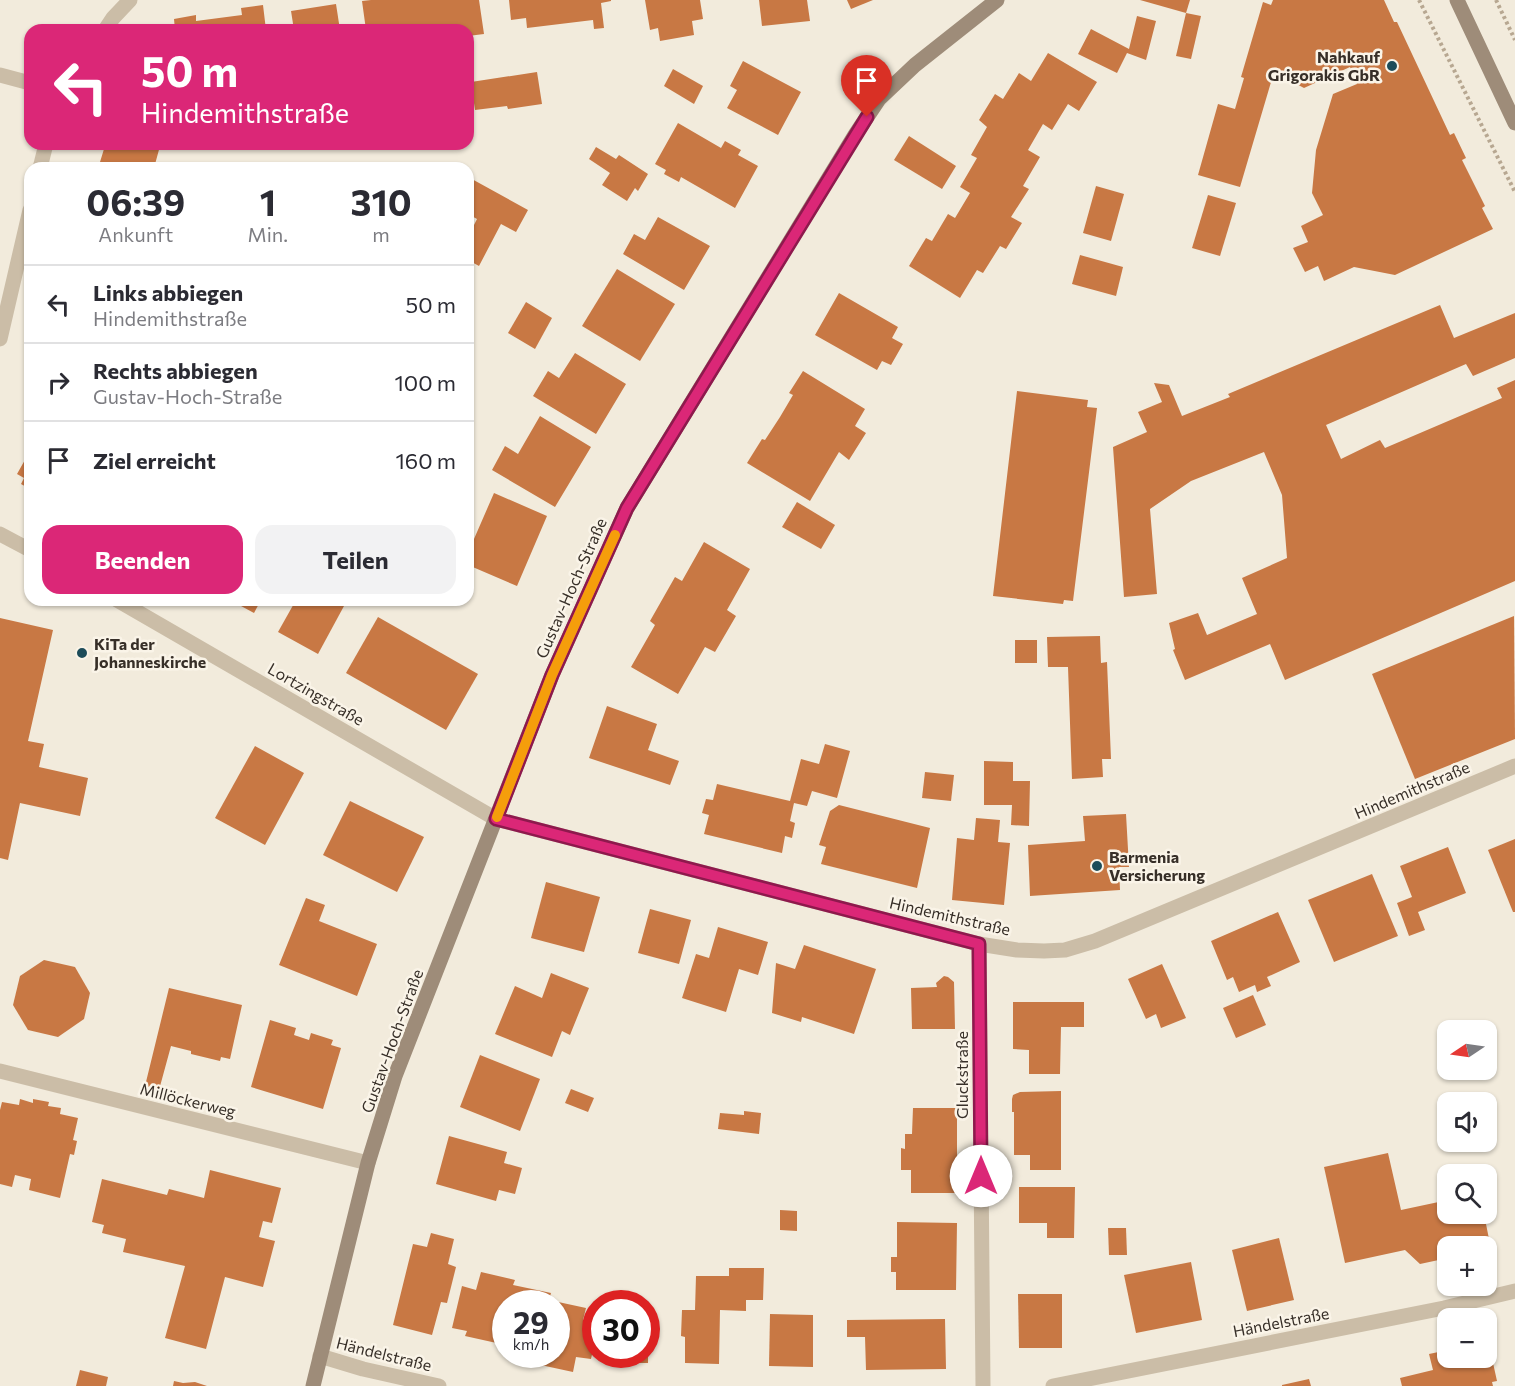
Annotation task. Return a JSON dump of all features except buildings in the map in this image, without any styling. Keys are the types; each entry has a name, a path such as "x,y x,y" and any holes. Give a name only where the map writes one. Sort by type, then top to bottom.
{"main road":[{"name":"Gustav-Hoch-Straße","path":"313,1386 368,1163 395,1076 552,675 627,508 879,99 915,65 997,0"},
{"path":"1458,0 1515,123"}],"street":[{"path":"109,24 130,0"},
{"path":"0,75 24,81"},
{"path":"0,339 24,236"},
{"path":"0,534 24,547"},
{"name":"Lortzingstraße","path":"127,606 496,819"},
{"name":"Hindemithstraße","path":"496,819 979,944 1017,950 1065,950 1095,941 1515,766"},
{"name":"Gluckstraße","path":"979,944 983,1386"},
{"name":"Millöckerweg","path":"0,1071 368,1163"},
{"name":"Händelstraße","path":"1053,1386 1433,1310 1515,1291"},
{"name":"Händelstraße","path":"321,1356 363,1369 439,1386"}],"path":[{"path":"1419,0 1515,192"},
{"path":"1496,0 1515,40"}],"slow traffic":[{"path":"497,817 552,675 615,535"}],"place":[{"name":"Nahkauf Grigorakis GbR","path":"1392,66"},
{"name":"KiTa der Johanneskirche","path":"82,653"},
{"name":"Barmenia Versicherung","path":"1097,866"}],"route":[{"path":"867,117 627,508 552,675 496,819 979,944 981,1176"}]}
